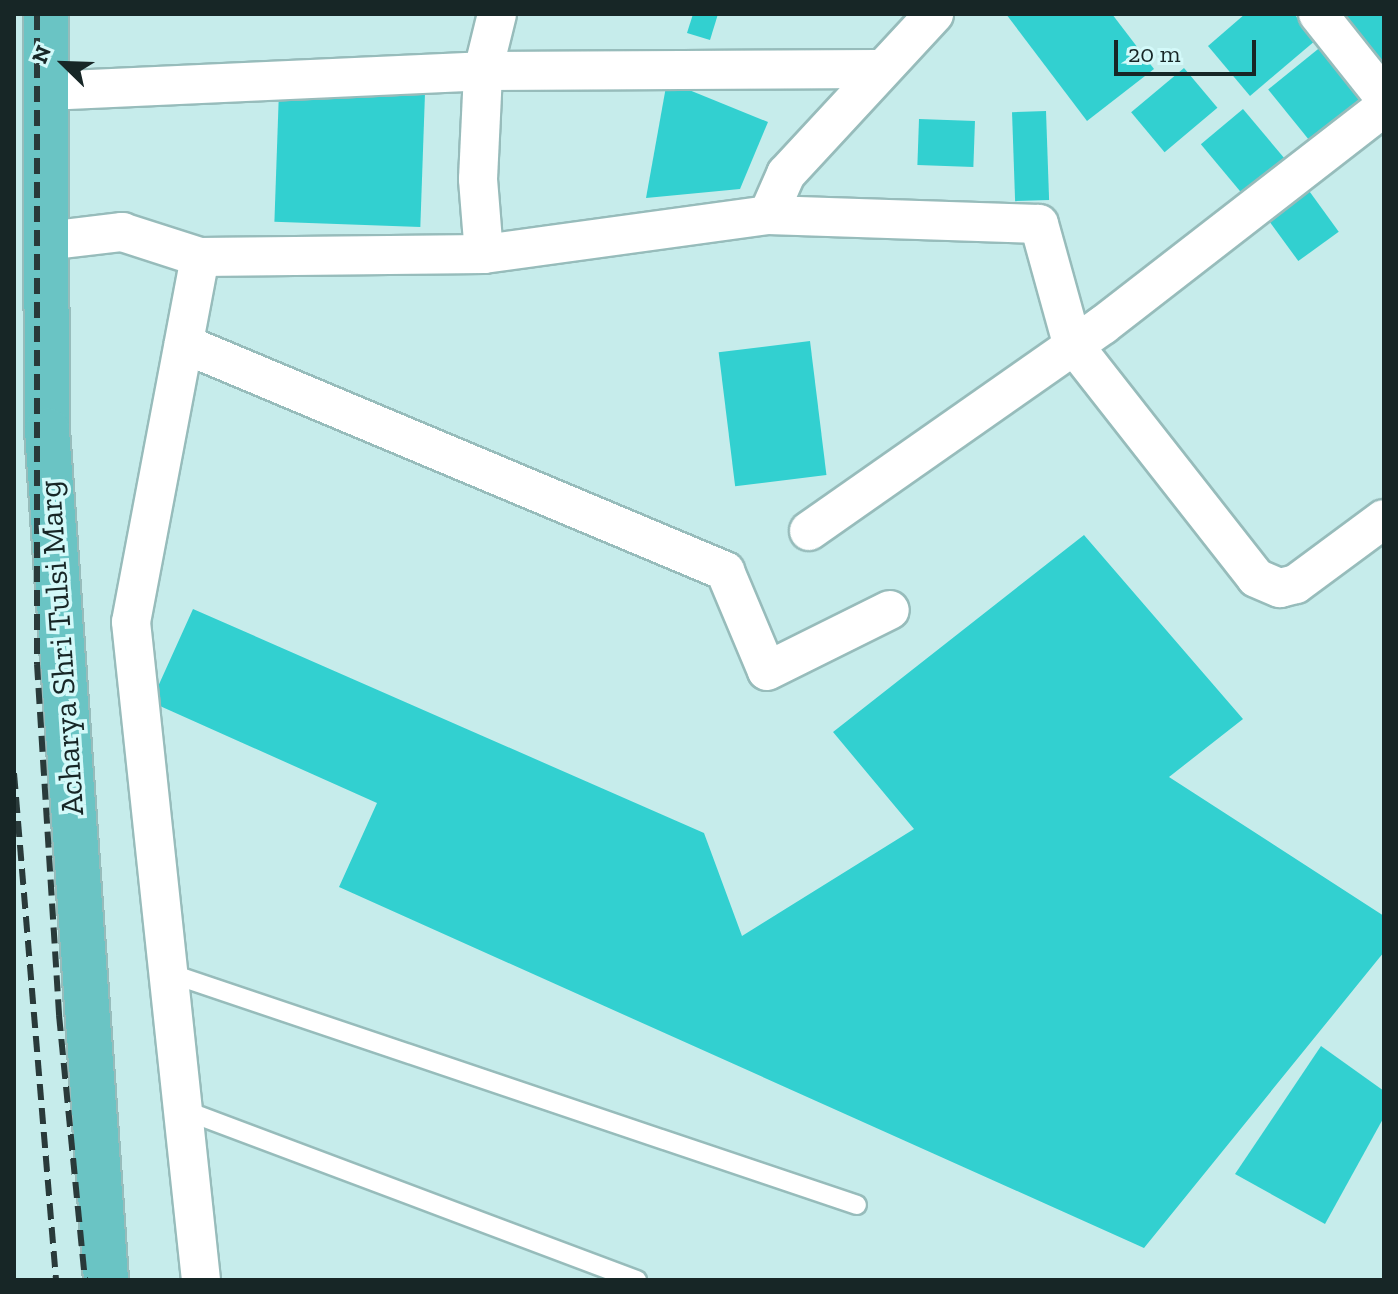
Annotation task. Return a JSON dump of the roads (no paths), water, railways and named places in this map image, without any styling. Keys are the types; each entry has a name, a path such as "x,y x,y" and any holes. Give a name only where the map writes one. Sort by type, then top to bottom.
{"highway":[{"name":"Acharya Shri Tulsi Marg","path":"46,14 46,241 31,432 106,1280"}],"street":[{"path":"484,254 478,179 483,71 497,14"},
{"path":"768,215 786,174 877,69 934,14"},
{"path":"1318,14 1384,97"},
{"path":"46,91 483,71 877,69"},
{"path":"809,531 936,446 1384,107"},
{"path":"46,241 122,232 200,257 484,254 768,215 1039,224 1072,343 1256,578 1280,588 1296,584 1384,519"},
{"path":"200,257 131,622 201,1280"},
{"path":"184,344 725,571 767,671 890,610"}],"lane":[{"path":"166,972 857,1205"},
{"path":"184,1110 637,1280"}],"railway":[{"path":"37,14 37,664 59,1015 85,1280"},
{"path":"14,773 56,1280"}]}
